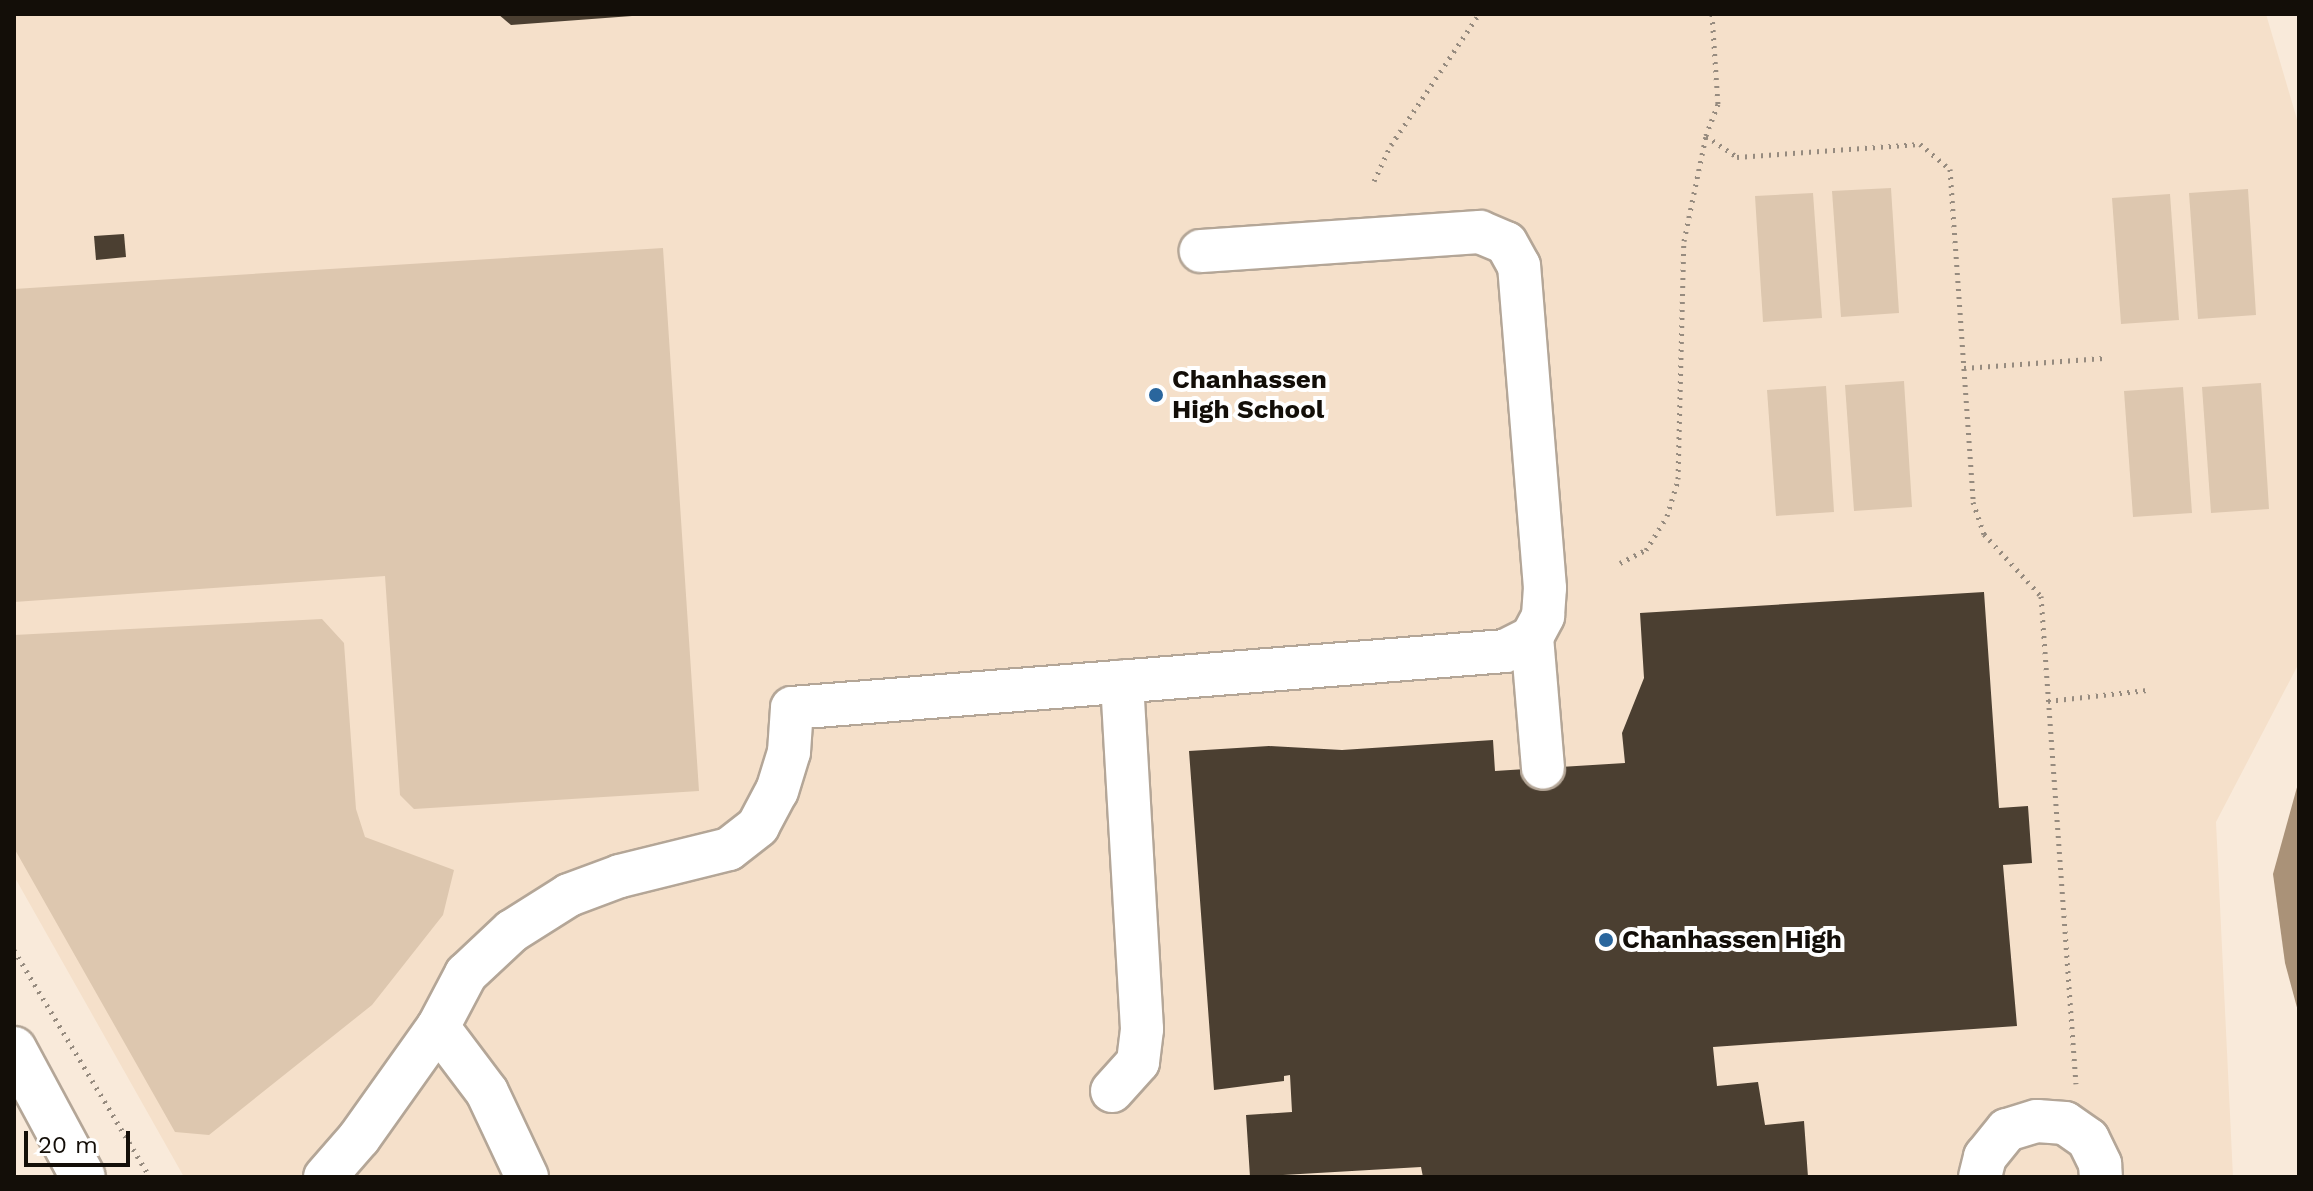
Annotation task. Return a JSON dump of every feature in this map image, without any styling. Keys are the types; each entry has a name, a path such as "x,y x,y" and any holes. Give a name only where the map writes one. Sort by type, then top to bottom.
{"main road":[{"path":"14,1049 83,1177"}],"lane":[{"path":"1201,251 1480,232 1506,243 1519,266 1545,588 1543,616 1532,637 1543,768"},
{"path":"325,1177 359,1138 438,1027 466,974 512,931 569,895 620,876 729,849 758,826 777,791 789,752 792,708 1505,651 1532,637"},
{"path":"1112,1091 1138,1062 1142,1029 1122,682"},
{"path":"438,1027 487,1092 527,1177"},
{"path":"1980,1177 1985,1157 2007,1130 2037,1121 2065,1123 2088,1139 2100,1164 2101,1177"}],"path":[{"path":"1374,181 1391,145 1479,14"},
{"path":"1620,563 1646,550 1667,516 1678,479 1684,241 1706,136 1718,104 1712,14"},
{"path":"1706,136 1737,157 1920,144 1950,169 1973,502 1984,534 2041,596 2076,1084"},
{"path":"1964,368 2104,358"},
{"path":"2048,701 2147,690"},
{"path":"14,950 150,1177"}],"shaded area":[{"name":"Chanhassen High School","path":"14,14 2266,14 2299,126 2299,663 2216,822 2233,1177 184,1177 14,876"},
{"path":"1891,188 1899,313 1841,317 1832,191"},
{"path":"2248,189 2256,315 2198,319 2189,193"},
{"path":"1813,193 1822,318 1763,322 1755,196"},
{"path":"2170,194 2179,320 2121,324 2112,198"},
{"path":"663,248 699,791 414,809 400,795 385,576 14,602 14,289"},
{"path":"1904,381 1912,507 1854,511 1845,385"},
{"path":"2261,383 2269,509 2211,513 2202,387"},
{"path":"1826,386 1834,512 1776,516 1767,390"},
{"path":"2183,387 2192,513 2133,517 2124,391"},
{"path":"322,619 344,643 356,809 365,837 454,870 443,915 372,1005 209,1135 175,1132 14,848 14,635"},
{"path":"2299,780 2299,1015 2285,963 2273,874"}],"building":[{"path":"498,14 632,14 632,16 511,25"},
{"path":"124,234 126,257 96,260 94,236"},
{"name":"Chanhassen High","path":"1984,592 1999,808 2028,806 2032,863 2003,865 2017,1026 1713,1047 1717,1086 1758,1082 1765,1125 1804,1121 1808,1177 1423,1177 1421,1167 1250,1177 1246,1115 1292,1112 1290,1075 1284,1076 1284,1081 1214,1090 1189,751 1269,746 1342,750 1493,740 1495,771 1625,763 1622,733 1644,678 1640,613"}],"place":[{"name":"Chanhassen High School","path":"1156,395"},
{"name":"Chanhassen High","path":"1606,940"}]}
